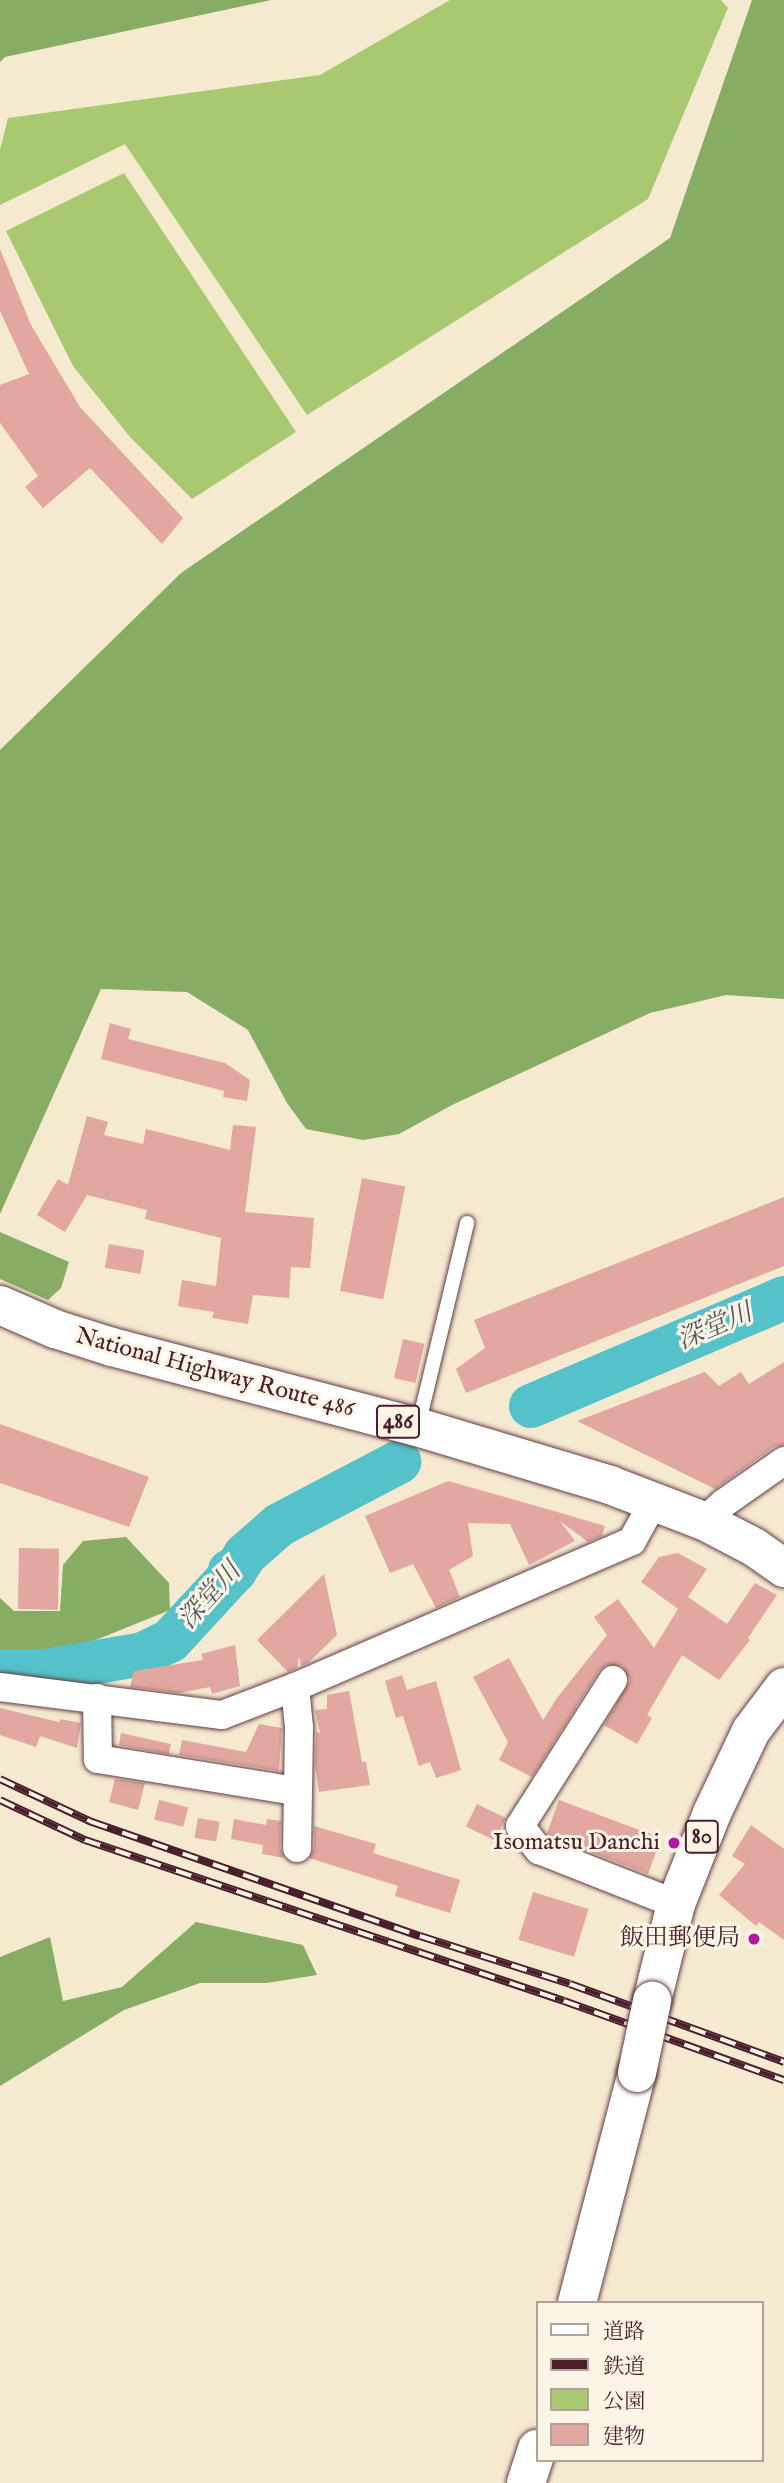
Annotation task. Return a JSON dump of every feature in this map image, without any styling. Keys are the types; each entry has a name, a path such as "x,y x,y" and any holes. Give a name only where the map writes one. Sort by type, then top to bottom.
{"main road":[{"name":"National Highway Route 486","path":"0,1305 55,1329 111,1347 417,1427 654,1501 704,1521 754,1547 784,1568"},
{"name":"80","path":"578,2301 637,2073 676,1904 712,1813 751,1731 784,1687"},
{"path":"526,2483 536,2452"}],"street":[{"path":"704,1521 724,1503 784,1461"},
{"path":"0,1687 222,1715 295,1688 632,1541 654,1501"},
{"path":"613,1680 520,1826 539,1850 676,1904"},
{"path":"295,1688 299,1727 297,1849"},
{"path":"97,1698 98,1759 296,1791"}],"lane":[{"path":"417,1427 467,1223"}],"green space":[{"path":"0,0 271,0 5,57 0,62"},
{"path":"450,0 721,0 728,8 648,199 307,415 125,144 0,205 0,150 8,118 320,75"},
{"path":"752,0 784,0 784,999 726,995 650,1013 452,1105 399,1134 363,1140 306,1129 287,1103 248,1030 187,992 101,989 0,1214 0,750 181,573 670,238"},
{"path":"124,173 296,432 192,499 130,437 73,366 6,231"},
{"path":"0,1232 69,1262 61,1288 48,1300 0,1279"},
{"path":"126,1537 169,1583 170,1610 44,1661 0,1652 0,1598 14,1611 60,1611 63,1565 83,1541"},
{"path":"196,1922 303,1945 317,1975 267,1983 200,1983 124,2010 0,2086 0,1957 50,1937 63,2001 122,1987"}],"building":[{"path":"0,249 31,325 80,407 183,518 162,544 90,468 43,508 25,487 38,476 0,423 0,385 29,374 0,311"},
{"path":"110,1023 131,1029 128,1039 225,1063 250,1080 247,1101 223,1097 224,1091 101,1059"},
{"path":"87,1116 108,1122 104,1135 143,1144 146,1129 230,1150 233,1125 256,1127 245,1212 314,1218 310,1268 291,1267 289,1298 253,1295 248,1324 212,1318 214,1312 178,1306 182,1280 216,1286 221,1238 145,1219 147,1210 87,1195 65,1232 37,1215 58,1179 68,1185"},
{"path":"362,1178 405,1186 383,1299 340,1291"},
{"path":"784,1197 784,1266 466,1393 456,1369 485,1348 474,1320"},
{"path":"109,1244 144,1250 140,1274 105,1268"},
{"path":"403,1339 424,1344 415,1383 394,1378"},
{"path":"784,1362 784,1445 774,1447 715,1489 577,1421 705,1372 719,1386 741,1372 749,1384"},
{"path":"0,1424 149,1477 129,1527 0,1483"},
{"path":"448,1481 605,1526 602,1536 588,1542 560,1521 575,1541 529,1565 510,1524 468,1523 473,1556 449,1570 460,1597 436,1608 413,1564 390,1573 365,1516"},
{"path":"19,1548 59,1549 58,1610 18,1609"},
{"path":"678,1553 707,1569 688,1597 727,1624 755,1583 777,1595 748,1638 750,1640 719,1680 682,1655 647,1715 652,1718 637,1744 604,1725 630,1680 622,1666 606,1665 599,1671 532,1777 499,1760 508,1742 473,1677 509,1658 543,1720 607,1635 594,1617 618,1599 654,1648 678,1609 641,1582 659,1557"},
{"path":"324,1574 337,1635 308,1663 301,1666 299,1656 297,1668 288,1672 257,1640"},
{"path":"235,1645 240,1686 212,1694 210,1687 179,1693 130,1687 134,1671 203,1660 201,1654"},
{"path":"402,1675 407,1690 436,1681 461,1770 436,1778 430,1762 419,1766 403,1716 396,1718 385,1681"},
{"path":"349,1691 362,1762 366,1762 370,1785 319,1792 315,1764 316,1732 320,1733 315,1710 327,1709 327,1695"},
{"path":"0,1708 59,1722 60,1719 81,1723 77,1748 40,1736 36,1747 0,1735"},
{"path":"259,1724 282,1728 279,1771 179,1755 182,1740 246,1752"},
{"path":"121,1733 171,1744 169,1754 119,1745"},
{"path":"115,1779 145,1783 138,1810 109,1802"},
{"path":"159,1800 188,1807 183,1827 154,1819"},
{"path":"559,1800 661,1838 648,1874 549,1836 547,1833"},
{"path":"477,1804 506,1818 495,1840 466,1826"},
{"path":"198,1818 220,1822 216,1842 195,1838"},
{"path":"234,1819 266,1825 267,1819 281,1821 280,1848 284,1858 262,1854 263,1845 231,1839"},
{"path":"751,1825 784,1849 784,1940 759,1922 756,1926 719,1895 745,1864 732,1856"},
{"path":"314,1826 376,1844 373,1853 460,1880 450,1913 395,1896 398,1886 309,1858 314,1849"},
{"path":"533,1892 588,1909 574,1957 518,1940"}],"waterway":[{"name":"深堂川","path":"531,1406 784,1298"},
{"name":"深堂川","path":"0,1671 45,1671 143,1654 170,1641 230,1576 230,1571 235,1571 245,1555 279,1525 399,1462"}],"railway":[{"path":"0,1779 92,1822 420,1936 570,1984 784,2062"},
{"path":"0,1800 85,1840 564,2001 784,2080"}],"place":[{"name":"Isomatsu Danchi","path":"674,1843"},
{"name":"飯田郵便局","path":"754,1939"}]}
